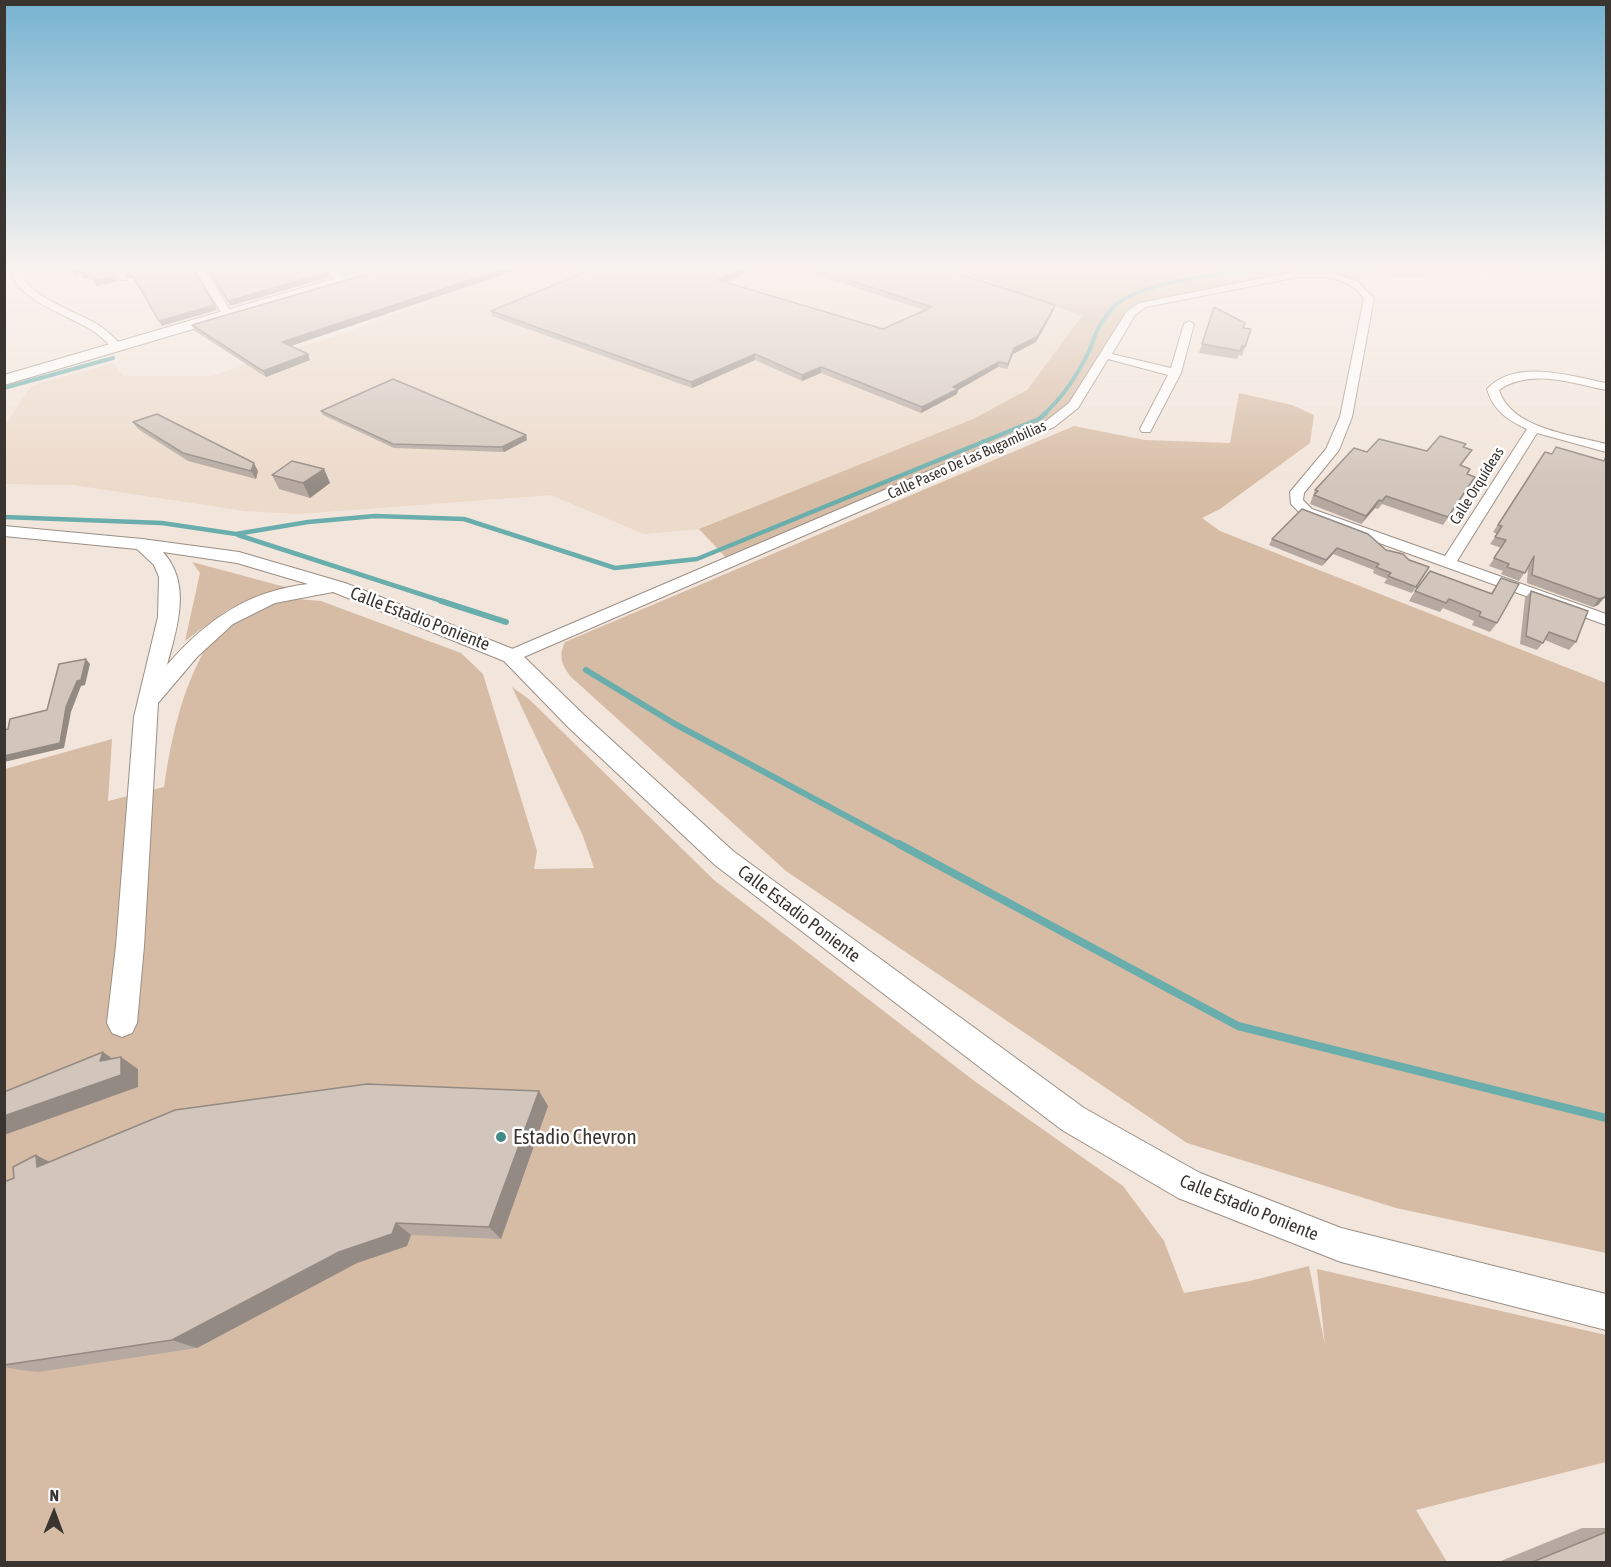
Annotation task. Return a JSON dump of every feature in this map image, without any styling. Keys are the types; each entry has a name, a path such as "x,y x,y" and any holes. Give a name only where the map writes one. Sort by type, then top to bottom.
{"main road":[{"path":"4,380 142,341"}],"street":[{"path":"111,341 119,348"},
{"name":"Calle Paseo De Las Bugambilias","path":"511,656 1050,424 1074,405 1113,341"},
{"path":"1146,429 1175,373 1184,341"},
{"name":"Calle Paseo De Las Bugambilias","path":"1361,341 1346,417 1332,450 1297,492 1296,501 1307,512 1606,620"},
{"path":"1104,355 1175,373"},
{"path":"1606,387 1545,377 1518,376 1502,381 1493,389 1493,399 1502,410 1534,427 1606,448"},
{"name":"Calle Orquídeas","path":"1448,563 1534,427"},
{"name":"Calle Estadio Poniente","path":"4,531 142,544 239,558 338,587 511,656 576,721 724,858 1073,1119 1190,1186 1341,1245 1606,1312"},
{"path":"122,1023 130,972 146,706 171,615 170,580 160,559 142,544"},
{"path":"146,706 192,647 220,621 242,609 279,595 338,587"}],"shaded area":[{"path":"319,341 1064,341 1027,390 973,419 699,529 644,534 551,495 299,514 245,511 73,485 5,484 4,427 31,386 114,363 123,376 211,376"},
{"path":"1063,341 1114,341 1074,405 1050,424 730,562 699,529 973,419 1027,390"},
{"path":"1239,393 1292,405 1314,415 1310,443 1220,509 1202,518 1220,531 1606,683 1606,1253 1396,1208 1187,1143 786,871 571,677 563,665 561,657 565,642 1074,426 1145,440 1230,443"},
{"path":"192,562 289,588 251,599 227,610 185,641 200,573"},
{"name":"Estadio Chevron","path":"297,599 321,601 461,653 483,674 537,851 534,869 594,868 583,836 512,687 530,700 714,880 973,1080 1123,1186 1164,1241 1184,1293 1250,1281 1309,1266 1325,1345 1317,1269 1606,1335 1606,1462 1416,1510 1447,1562 5,1562 5,769 112,739 108,801 164,787 173,736 182,703 194,671 212,637 232,621 252,610"}],"building":[{"path":"217,341 285,341 282,342 308,354 263,371"},
{"path":"576,341 1028,341 1014,348 1008,364 999,362 953,387 958,389 922,407 821,367 802,375 755,354 691,382"},
{"path":"1203,341 1247,341 1240,351 1202,344"},
{"path":"393,379 526,435 502,447 393,444 321,411"},
{"path":"157,414 254,463 251,471 183,453 133,422"},
{"path":"1440,436 1466,444 1463,447 1472,450 1460,465 1470,469 1467,474 1475,477 1448,517 1386,496 1382,501 1379,500 1366,516 1314,495 1318,491 1315,490 1354,448 1367,452 1379,439 1427,451"},
{"path":"1556,447 1604,461 1606,457 1606,594 1605,597 1599,599 1532,575 1534,556 1525,573 1507,567 1509,564 1494,558 1506,540 1495,537 1502,526 1498,525 1545,452 1552,454"},
{"path":"292,461 324,469 303,483 272,475"},
{"path":"1302,509 1368,534 1386,550 1403,554 1409,560 1429,567 1416,587 1388,576 1391,573 1376,567 1379,564 1337,548 1326,560 1272,539"},
{"path":"1430,571 1492,594 1501,578 1519,584 1497,623 1479,616 1481,612 1449,599 1446,603 1415,591"},
{"path":"1531,591 1588,611 1576,642 1549,632 1543,643 1526,636"},
{"path":"86,659 81,680 77,681 66,707 60,743 4,756 4,730 8,729 10,719 47,710 59,664"},
{"path":"103,1052 100,1061 121,1057 121,1075 4,1116 4,1092"},
{"path":"367,1084 539,1091 489,1227 396,1223 392,1234 339,1252 172,1340 4,1365 4,1182 14,1178 13,1167 36,1155 37,1167 175,1110"},
{"path":"1606,1532 1606,1563 1530,1563"}],"waterway":[{"path":"1044,414 1064,393 1075,377 1093,341"},
{"path":"4,388 113,358"},
{"path":"4,517 162,523 236,534 308,522 375,516 464,519 615,568 697,559 1039,419 1046,413"},
{"path":"238,535 445,602"},
{"path":"441,601 506,622"},
{"path":"586,670 675,724 902,846"},
{"path":"899,844 1238,1026 1606,1118"}],"place":[{"name":"Estadio Chevron","path":"501,1137"}]}
